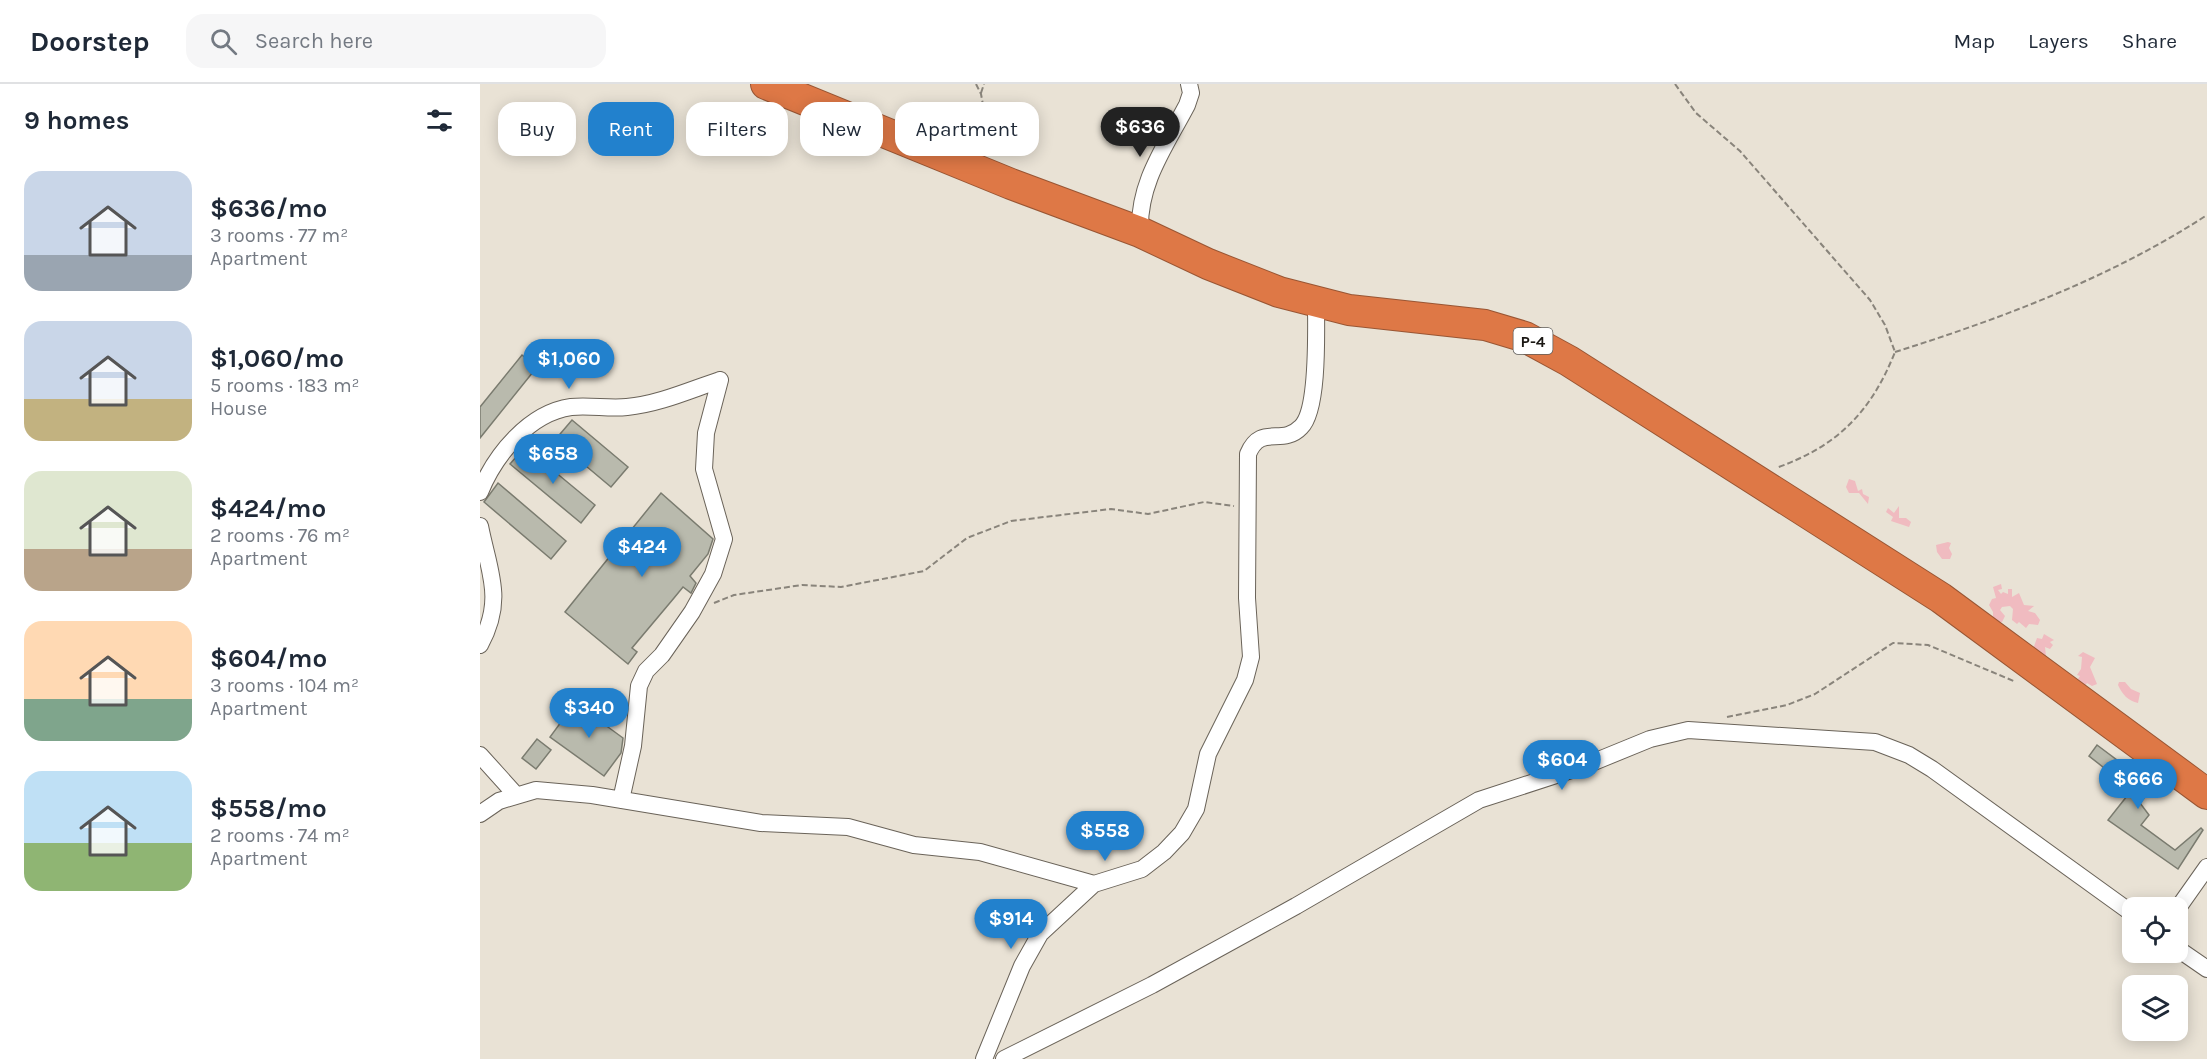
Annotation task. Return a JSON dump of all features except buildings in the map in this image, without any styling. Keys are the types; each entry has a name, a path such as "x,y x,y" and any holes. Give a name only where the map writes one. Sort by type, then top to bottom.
{"highway":[{"name":"P-4","path":"766,84 997,178 1140,232 1208,264 1316,304 1485,325 1525,338 1569,361 1941,598 2207,794"}],"street":[{"path":"1140,232 1139,211 1143,189 1187,105 1191,93 1190,84"},
{"path":"984,1059 1022,966 1040,934 1094,884 1142,869 1164,852 1182,833 1196,809 1208,754 1245,681 1251,657 1247,598 1248,454 1253,442 1260,437 1285,436 1302,427 1310,410 1315,355 1316,304"},
{"path":"480,492 515,438 540,418 568,408 589,405 626,407 659,401 720,380 705,433 704,469 724,539 713,574 692,612 646,671 639,686 633,746 621,800"},
{"path":"480,526 493,574 495,596 489,628 480,645"},
{"path":"1004,1059 1152,985 1286,912 1479,800 1584,766 1650,739 1688,730 1875,742 1909,755 1932,769 2122,906"},
{"path":"480,755 516,795"},
{"path":"480,814 500,801 536,790 621,800 760,823 848,827 938,850 980,852 1094,884"},
{"path":"2186,897 2207,867"},
{"path":"2188,956 2207,969"}],"path":[{"path":"976,84 981,94 997,178"},
{"path":"981,94 984,84"},
{"path":"1675,84 1696,113 1740,152 1870,300 1885,325 1895,352 1882,383 1857,419 1806,458 1750,477"},
{"path":"1895,352 2009,313 2112,270 2207,214"},
{"path":"692,612 734,595 802,585 841,587 924,571 967,538 1011,521 1111,509 1148,514 1204,502 1222,506 1246,505"},
{"path":"1724,717 1787,705 1815,694 1893,643 1928,645 2021,682"}],"shaded area":[{"path":"1849,479 1855,481 1858,491 1862,489 1863,494 1869,497 1868,504 1859,493 1849,493 1846,487"},
{"path":"1899,506 1899,518 1906,518 1911,522 1909,527 1891,521 1893,517 1886,512 1888,508 1894,513"},
{"path":"1951,543 1949,548 1952,554 1950,559 1942,559 1937,552 1936,545"},
{"path":"2001,584 2002,589 1998,590 2001,594 2003,592 2008,594 2008,589 2012,589 2012,597 2019,593 2024,605 2034,606 2028,611 2035,613 2040,620 2038,625 2029,624 2026,628 2019,622 2017,624 2012,620 2013,609 2010,606 2002,607 2000,610 2005,616 2002,622 1998,623 1993,618 1989,605 1992,599 1996,598 1993,587"},
{"path":"2044,634 2054,640 2050,642 2053,645 2050,649 2045,647 2046,656 2042,656 2038,650 2033,649 2037,638 2042,639"},
{"path":"2083,652 2095,658 2090,667 2097,684 2092,686 2087,683 2085,686 2078,679 2082,657 2078,656"},
{"path":"2119,682 2125,682 2131,689 2140,693 2138,703 2131,701 2123,694 2118,685"}]}
